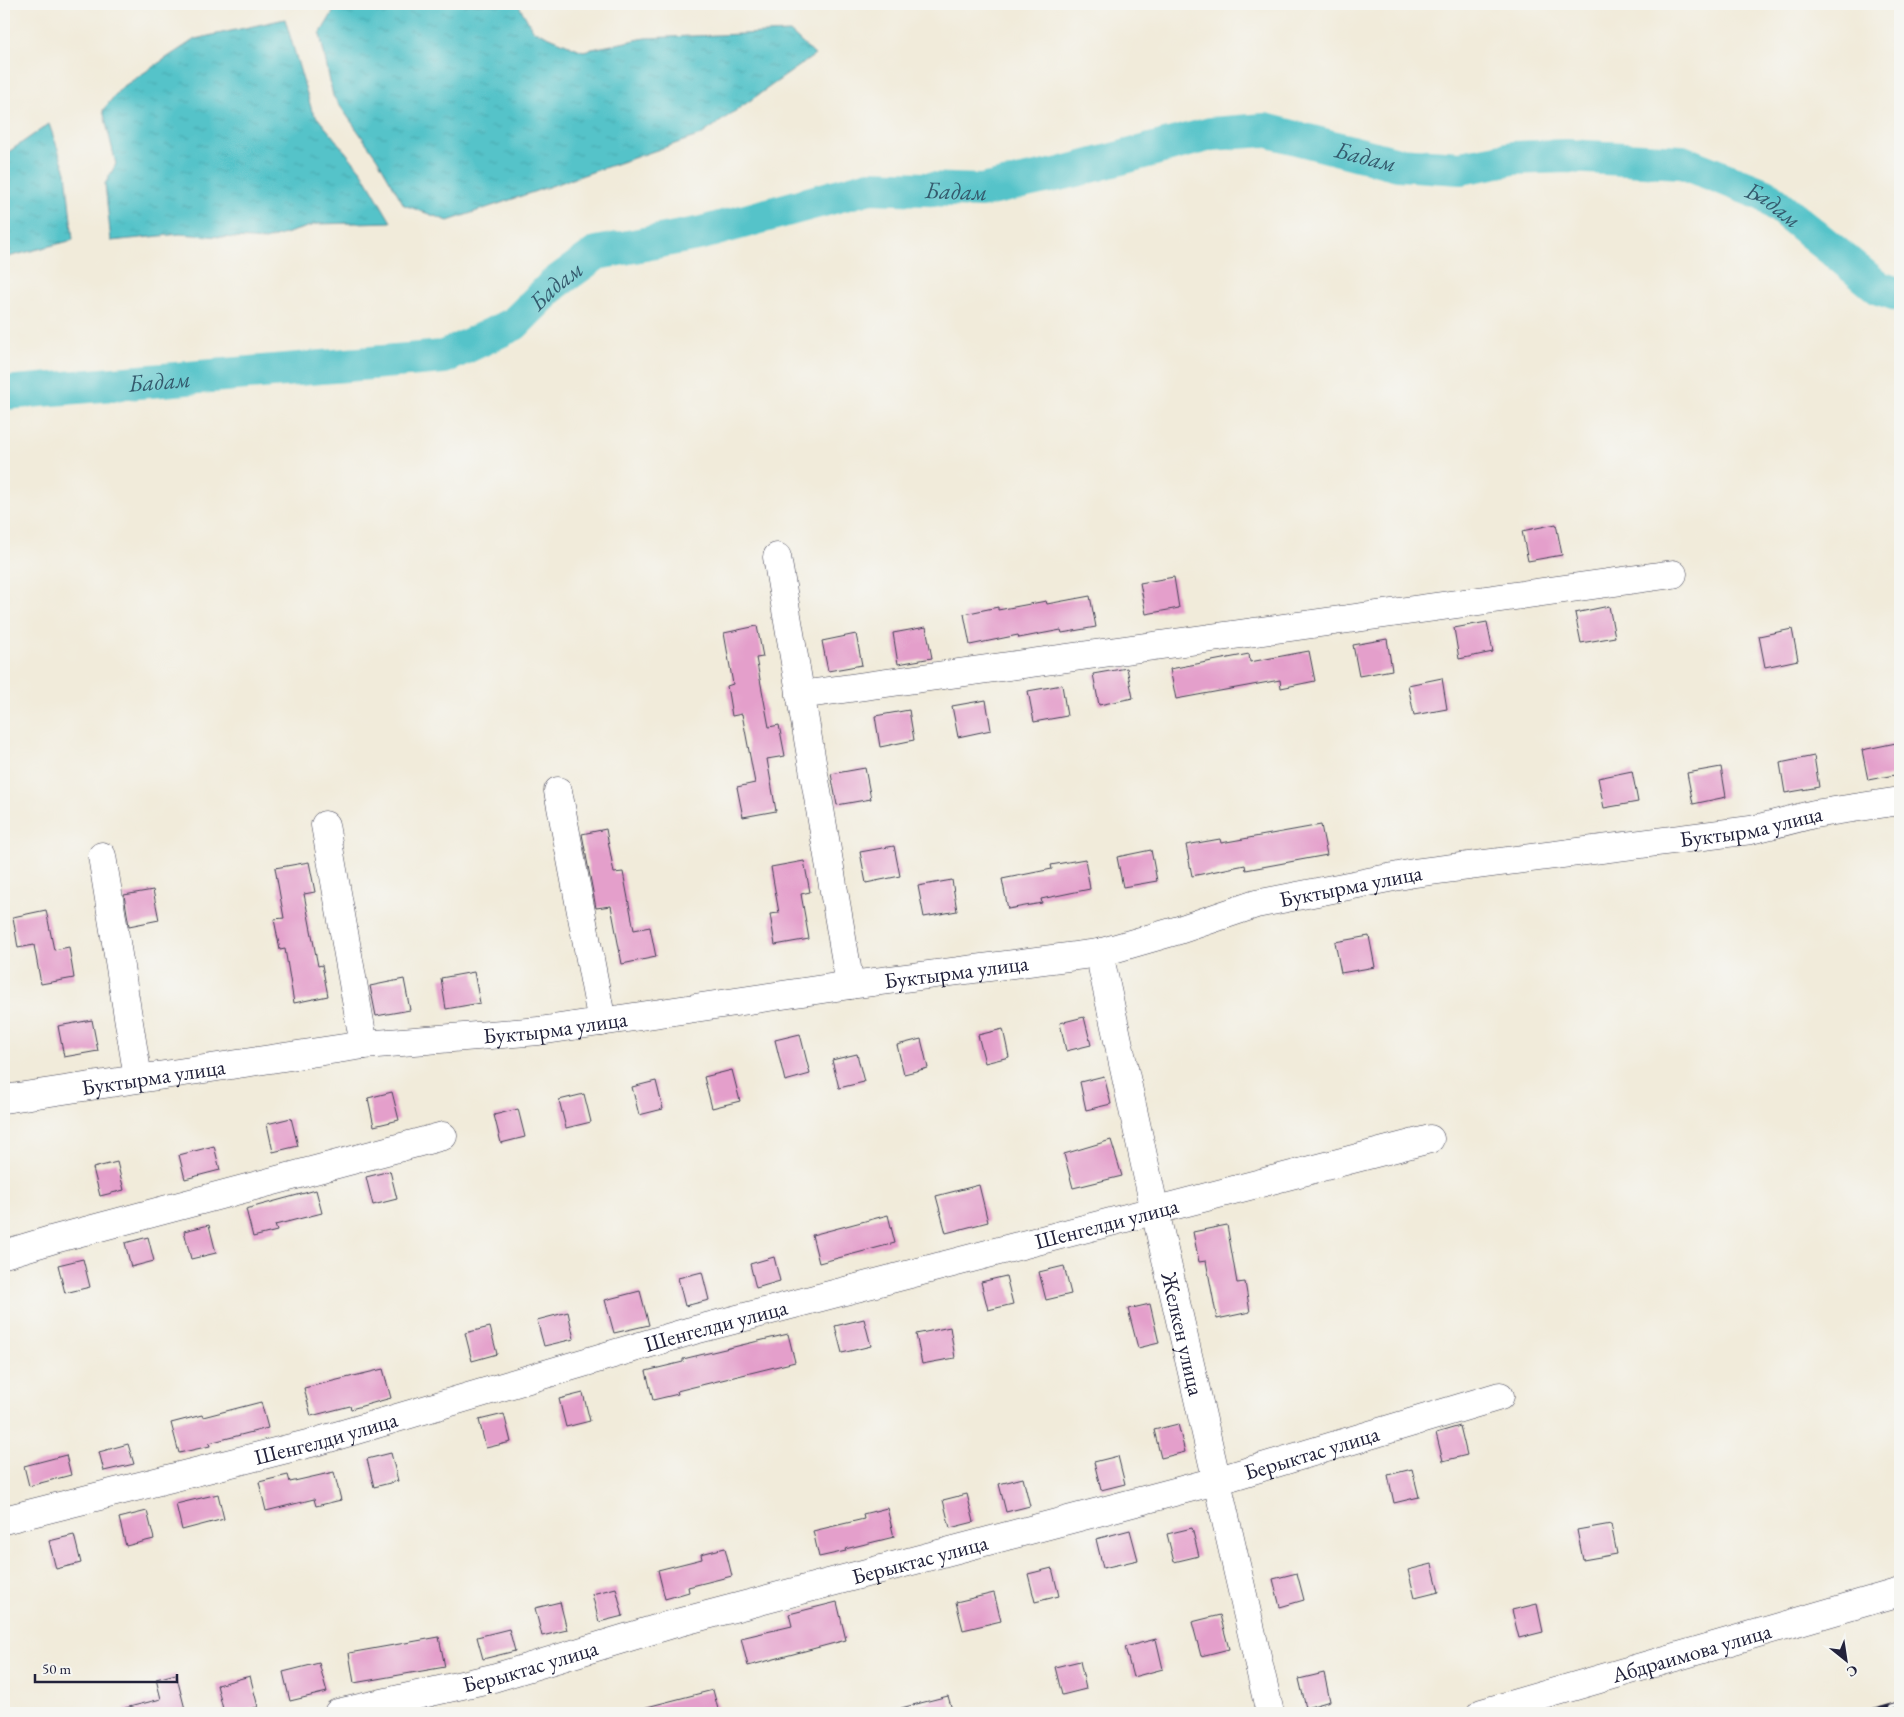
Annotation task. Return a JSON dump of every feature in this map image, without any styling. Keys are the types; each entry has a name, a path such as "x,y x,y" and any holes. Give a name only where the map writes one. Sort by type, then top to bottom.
{"street":[{"path":"777,557 850,985"},
{"path":"800,694 1673,574"},
{"path":"558,791 602,1022"},
{"name":"Буктырма улица","path":"5,1093 138,1078 364,1045 539,1031 850,985 1099,953 1179,930 1256,904 1414,873 1751,830 1814,814 1900,801"},
{"path":"325,825 364,1045"},
{"path":"102,856 138,1078"},
{"name":"Желкен улица","path":"1099,953 1155,1211 1270,1713"},
{"path":"4,1254 443,1136"},
{"name":"Шенгелди улица","path":"4,1520 319,1441 690,1330 1430,1139"},
{"name":"Берыктас улица","path":"338,1713 493,1678 669,1625 1216,1481 1500,1396"},
{"name":"Абдраимова улица","path":"1482,1713 1900,1592"}],"water":[{"path":"338,4 518,4 533,30 583,51 645,38 790,32 815,55 701,135 448,221 404,205 377,158 333,96 320,34"},
{"path":"285,19 312,111 362,172 391,222 317,224 265,240 180,234 111,241 105,184 116,164 103,110 121,88 195,39"},
{"path":"49,124 66,172 73,240 4,258 4,155"}],"building":[{"path":"1556,524 1562,555 1528,561 1522,531"},
{"path":"1174,577 1179,608 1146,614 1140,583"},
{"path":"1090,596 1096,627 1062,633 1061,630 1019,638 1018,635 970,645 964,614 998,607 998,610 1046,601 1047,604"},
{"path":"1609,606 1615,637 1581,643 1575,613"},
{"path":"1487,622 1493,652 1459,659 1454,628"},
{"path":"757,626 763,657 756,658 769,727 779,725 785,756 767,759 776,811 743,817 737,787 755,783 742,714 732,716 727,686 733,684 724,633"},
{"path":"926,627 932,658 898,664 893,633"},
{"path":"1792,629 1798,660 1765,667 1759,636"},
{"path":"856,634 862,665 828,671 822,641"},
{"path":"1387,639 1392,670 1359,676 1353,645"},
{"path":"1309,651 1315,681 1281,688 1280,680 1176,699 1170,669 1249,654 1250,662"},
{"path":"1127,668 1133,698 1099,705 1093,674"},
{"path":"1442,678 1447,709 1414,715 1408,685"},
{"path":"1062,685 1067,716 1034,722 1028,691"},
{"path":"986,700 991,730 958,737 952,706"},
{"path":"909,710 914,740 880,747 875,716"},
{"path":"1896,743 1900,774 1868,780 1862,750"},
{"path":"1814,756 1819,787 1785,793 1780,763"},
{"path":"1721,767 1726,797 1693,804 1687,773"},
{"path":"865,768 871,799 837,805 831,774"},
{"path":"1632,771 1638,802 1604,808 1598,778"},
{"path":"1321,825 1327,855 1246,870 1245,865 1192,876 1186,845 1220,839 1221,843"},
{"path":"606,829 614,873 623,872 634,930 650,927 656,957 622,964 611,906 596,908 582,834"},
{"path":"894,846 900,876 866,883 860,852"},
{"path":"1151,850 1157,881 1123,887 1117,857"},
{"path":"1085,859 1090,889 1041,899 1042,903 1008,909 1002,879 1052,869 1051,865"},
{"path":"804,861 810,892 801,894 809,939 775,945 770,914 779,913 771,867"},
{"path":"309,862 315,892 304,894 318,966 322,965 328,996 294,1003 285,949 280,950 274,919 284,918 275,868"},
{"path":"952,880 957,911 924,917 918,886"},
{"path":"153,890 159,920 129,926 124,895"},
{"path":"46,910 54,950 69,947 74,978 41,984 34,945 18,948 13,917"},
{"path":"1369,936 1375,967 1341,973 1335,942"},
{"path":"474,972 480,1003 446,1009 441,978"},
{"path":"404,979 410,1010 376,1016 370,986"},
{"path":"1084,1017 1091,1045 1066,1051 1060,1023"},
{"path":"92,1020 98,1051 64,1057 58,1026"},
{"path":"1003,1029 1009,1057 985,1063 978,1035"},
{"path":"800,1034 810,1074 785,1081 775,1040"},
{"path":"921,1039 928,1068 904,1074 897,1045"},
{"path":"857,1054 864,1082 839,1088 832,1060"},
{"path":"732,1070 740,1101 712,1108 704,1077"},
{"path":"1104,1076 1111,1104 1086,1110 1080,1082"},
{"path":"656,1081 663,1109 639,1115 632,1087"},
{"path":"392,1092 399,1120 374,1126 368,1098"},
{"path":"584,1094 591,1122 566,1128 559,1100"},
{"path":"518,1109 525,1137 501,1143 494,1115"},
{"path":"291,1118 298,1146 273,1152 267,1124"},
{"path":"1111,1140 1122,1176 1073,1188 1064,1154"},
{"path":"214,1146 220,1170 185,1179 179,1155"},
{"path":"117,1162 124,1190 100,1196 93,1168"},
{"path":"390,1171 397,1199 373,1205 366,1177"},
{"path":"979,1185 988,1222 946,1233 936,1196"},
{"path":"316,1190 322,1213 275,1225 277,1231 253,1237 246,1209"},
{"path":"888,1215 895,1243 819,1263 812,1235"},
{"path":"209,1225 216,1253 191,1259 184,1231"},
{"path":"1227,1225 1237,1283 1245,1282 1250,1312 1217,1319 1206,1261 1199,1262 1193,1232"},
{"path":"148,1237 154,1261 131,1267 125,1243"},
{"path":"774,1257 780,1281 756,1288 750,1264"},
{"path":"83,1259 90,1287 65,1293 58,1265"},
{"path":"1064,1266 1071,1294 1046,1300 1039,1272"},
{"path":"702,1272 709,1300 685,1306 678,1278"},
{"path":"1006,1276 1013,1304 988,1310 981,1282"},
{"path":"640,1291 649,1325 614,1333 605,1300"},
{"path":"1150,1304 1159,1343 1138,1348 1128,1309"},
{"path":"568,1312 574,1339 544,1346 537,1320"},
{"path":"864,1319 871,1346 842,1353 835,1326"},
{"path":"490,1327 497,1354 472,1361 465,1333"},
{"path":"950,1327 955,1358 922,1364 916,1334"},
{"path":"788,1334 795,1362 677,1391 678,1394 653,1400 646,1371 683,1362 683,1359"},
{"path":"383,1369 391,1398 351,1409 350,1406 311,1416 304,1388"},
{"path":"583,1393 590,1421 566,1427 559,1399"},
{"path":"261,1402 268,1428 209,1443 210,1446 179,1453 171,1423"},
{"path":"504,1414 511,1442 486,1448 479,1420"},
{"path":"1178,1424 1185,1452 1161,1458 1154,1430"},
{"path":"1460,1426 1467,1455 1443,1461 1436,1433"},
{"path":"128,1444 134,1464 104,1471 99,1452"},
{"path":"391,1453 398,1481 374,1487 367,1459"},
{"path":"66,1455 71,1475 29,1486 24,1466"},
{"path":"1118,1456 1125,1484 1101,1490 1094,1462"},
{"path":"1412,1469 1419,1497 1394,1503 1388,1475"},
{"path":"334,1472 341,1500 316,1506 314,1499 266,1511 259,1482 288,1475 290,1482"},
{"path":"1023,1478 1030,1506 1006,1512 999,1484"},
{"path":"218,1494 224,1519 182,1530 176,1504"},
{"path":"967,1494 974,1522 950,1528 943,1500"},
{"path":"887,1508 894,1537 819,1557 813,1531 864,1519 863,1514"},
{"path":"147,1511 154,1539 126,1546 119,1518"},
{"path":"1611,1524 1617,1554 1583,1560 1577,1530"},
{"path":"1192,1528 1199,1556 1174,1562 1167,1534"},
{"path":"1130,1530 1138,1560 1103,1568 1096,1539"},
{"path":"74,1535 81,1563 56,1569 49,1541"},
{"path":"725,1548 732,1576 688,1587 689,1592 665,1599 658,1570 702,1559 701,1554"},
{"path":"1432,1564 1439,1592 1415,1598 1408,1570"},
{"path":"1052,1568 1059,1596 1035,1602 1028,1574"},
{"path":"1297,1573 1304,1600 1280,1607 1273,1579"},
{"path":"616,1588 623,1616 599,1622 592,1594"},
{"path":"994,1593 1001,1621 963,1630 956,1602"},
{"path":"560,1602 567,1630 542,1636 535,1608"},
{"path":"837,1602 846,1640 748,1666 741,1638 792,1626 789,1614"},
{"path":"1537,1604 1543,1632 1519,1638 1512,1610"},
{"path":"1220,1615 1229,1649 1201,1656 1192,1622"},
{"path":"509,1629 515,1651 483,1659 477,1637"},
{"path":"439,1637 445,1667 354,1683 349,1653"},
{"path":"1156,1639 1163,1669 1133,1677 1125,1647"},
{"path":"1080,1661 1086,1689 1062,1695 1055,1667"},
{"path":"319,1663 327,1692 290,1701 283,1672"},
{"path":"1324,1673 1330,1701 1306,1708 1299,1679"},
{"path":"176,1674 186,1713 126,1713 125,1708 161,1699 156,1679"},
{"path":"250,1676 258,1707 235,1713 224,1713 217,1685"},
{"path":"713,1690 719,1713 644,1713 643,1708"},
{"path":"948,1696 953,1713 901,1713 901,1708"}],"waterway":[{"name":"Бадам","path":"4,393 444,357 514,324 554,284 597,253 702,233 870,187 981,191 1064,173 1211,134 1265,130 1398,164 1461,168 1513,158 1567,156 1682,162 1765,195 1879,288 1900,295"}],"railway":[{"path":"1869,1713 1900,1704"}]}
